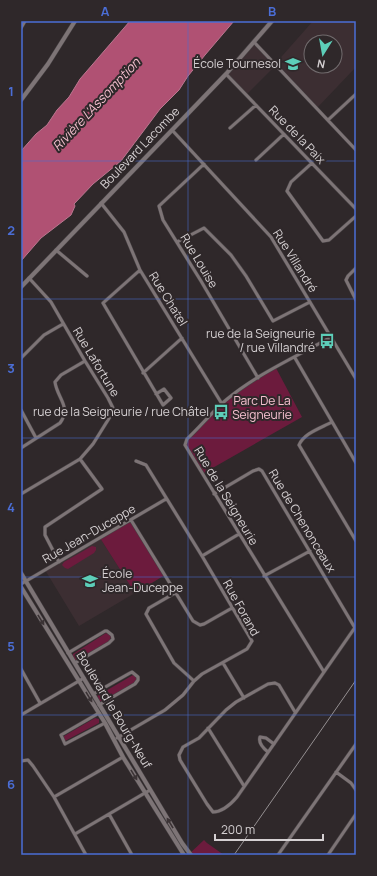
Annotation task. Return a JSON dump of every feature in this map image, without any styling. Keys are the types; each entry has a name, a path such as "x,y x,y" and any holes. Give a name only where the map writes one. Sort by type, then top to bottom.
{"street":[{"path":"21,28 25,21"},
{"path":"21,100 48,64 75,21"},
{"name":"Boulevard Lacombe","path":"21,287 226,74 272,21"},
{"path":"254,42 356,150"},
{"name":"Rue de la Paix","path":"226,74 355,207"},
{"path":"328,120 356,94"},
{"path":"230,128 256,105"},
{"name":"Rue Villandré","path":"172,130 269,235 356,379"},
{"path":"256,160 284,134"},
{"name":"Rue Louise","path":"204,164 159,206 164,220 258,378"},
{"path":"312,164 291,182 287,191 323,241 330,240 356,216"},
{"name":"Rue Chatel","path":"101,203 124,232 140,270 222,404"},
{"path":"178,242 204,228 230,255 246,276 273,321 310,302"},
{"path":"56,250 87,276"},
{"path":"356,268 346,280 356,300"},
{"path":"140,270 103,302 143,373 156,394 163,405 171,398 164,389 156,394"},
{"name":"Rue Lafortune","path":"21,494 80,459 93,444 113,412 113,408 108,398 51,302 30,278"},
{"path":"21,358 44,335 63,324"},
{"path":"143,373 182,338"},
{"name":"Rue de la Seigneurie","path":"324,672 214,494 186,445 187,439 222,404 258,378 331,338"},
{"path":"295,358 356,463"},
{"path":"21,448 60,423 63,419 65,408 56,389 55,382 60,375 85,361"},
{"path":"21,410 36,438"},
{"path":"332,422 306,435 298,445 356,541"},
{"path":"59,562 44,535 45,526 102,489 80,459"},
{"name":"Rue Forand","path":"114,739 172,705 183,696 194,681 202,674 247,649 252,641 146,465 136,462"},
{"name":"Rue de Chenonceaux","path":"214,494 259,469 265,475 355,627"},
{"name":"Rue Jean-Duceppe","path":"21,585 166,499"},
{"path":"131,520 193,621 200,625 232,608"},
{"path":"202,556 239,534"},
{"path":"264,576 310,550"},
{"name":"Boulevard le Bourg-Neuf","path":"21,573 150,790 182,843 191,855"},
{"name":"Boulevard le Bourg-Neuf","path":"21,585 105,723 123,757 184,855"},
{"path":"175,593 149,608 146,614 174,663 194,681"},
{"path":"296,712 281,688 275,683 268,684 226,710 199,738 183,747 179,755 180,760 213,812 220,811 232,803 274,744 355,627"},
{"path":"68,653 105,631 112,635 113,639 109,643 75,663"},
{"path":"223,663 244,698"},
{"path":"21,669 40,704"},
{"path":"93,694 132,672 138,677 135,684 99,705"},
{"path":"21,715 84,678"},
{"path":"98,713 60,735 65,744 105,723"},
{"path":"208,728 244,786"},
{"path":"268,752 260,742 260,737 266,738 274,744"},
{"path":"278,855 356,744"},
{"path":"54,797 123,757"},
{"path":"21,761 28,760 33,766 54,797 86,855"},
{"path":"336,772 351,783 356,790"},
{"path":"75,834 150,790"},
{"path":"109,814 132,855"},
{"path":"328,855 356,814"}],"shaded area":[{"name":"École Tournesol","path":"313,21 356,21 356,67 317,108 276,65 246,95 226,74 254,42 275,64"},
{"name":"École Jean-Duceppe","path":"100,538 135,593 79,626 45,570"}],"green space":[{"name":"Parc De La Seigneurie","path":"276,368 302,417 202,474 185,445 186,442 226,400 258,378"},
{"path":"131,520 165,575 135,593 100,538"},
{"path":"92,546 96,547 94,553 68,569 62,565 64,562"},
{"path":"106,633 111,636 110,641 76,661 74,660 72,656 73,654"},
{"path":"133,675 137,680 134,683 102,702 99,701 97,696"},
{"path":"95,718 99,719 99,723 65,741 64,740 64,736"},
{"path":"204,840 207,843 224,855 188,855"}],"water":[{"name":"Rivière L'Assomption","path":"130,21 234,21 188,76 179,90 160,109 121,161 93,184 74,204 75,206 71,215 41,238 21,261 21,151 36,134 47,125 57,110 69,97 80,79"}],"railway":[{"path":"234,855 356,680"}],"place":[{"name":"École Tournesol","path":"293,64"},
{"name":"rue de la Seigneurie / rue Villandré","path":"327,341"},
{"name":"rue de la Seigneurie / rue Châtel","path":"221,412"},
{"name":"École Jean-Duceppe","path":"90,581"}]}
